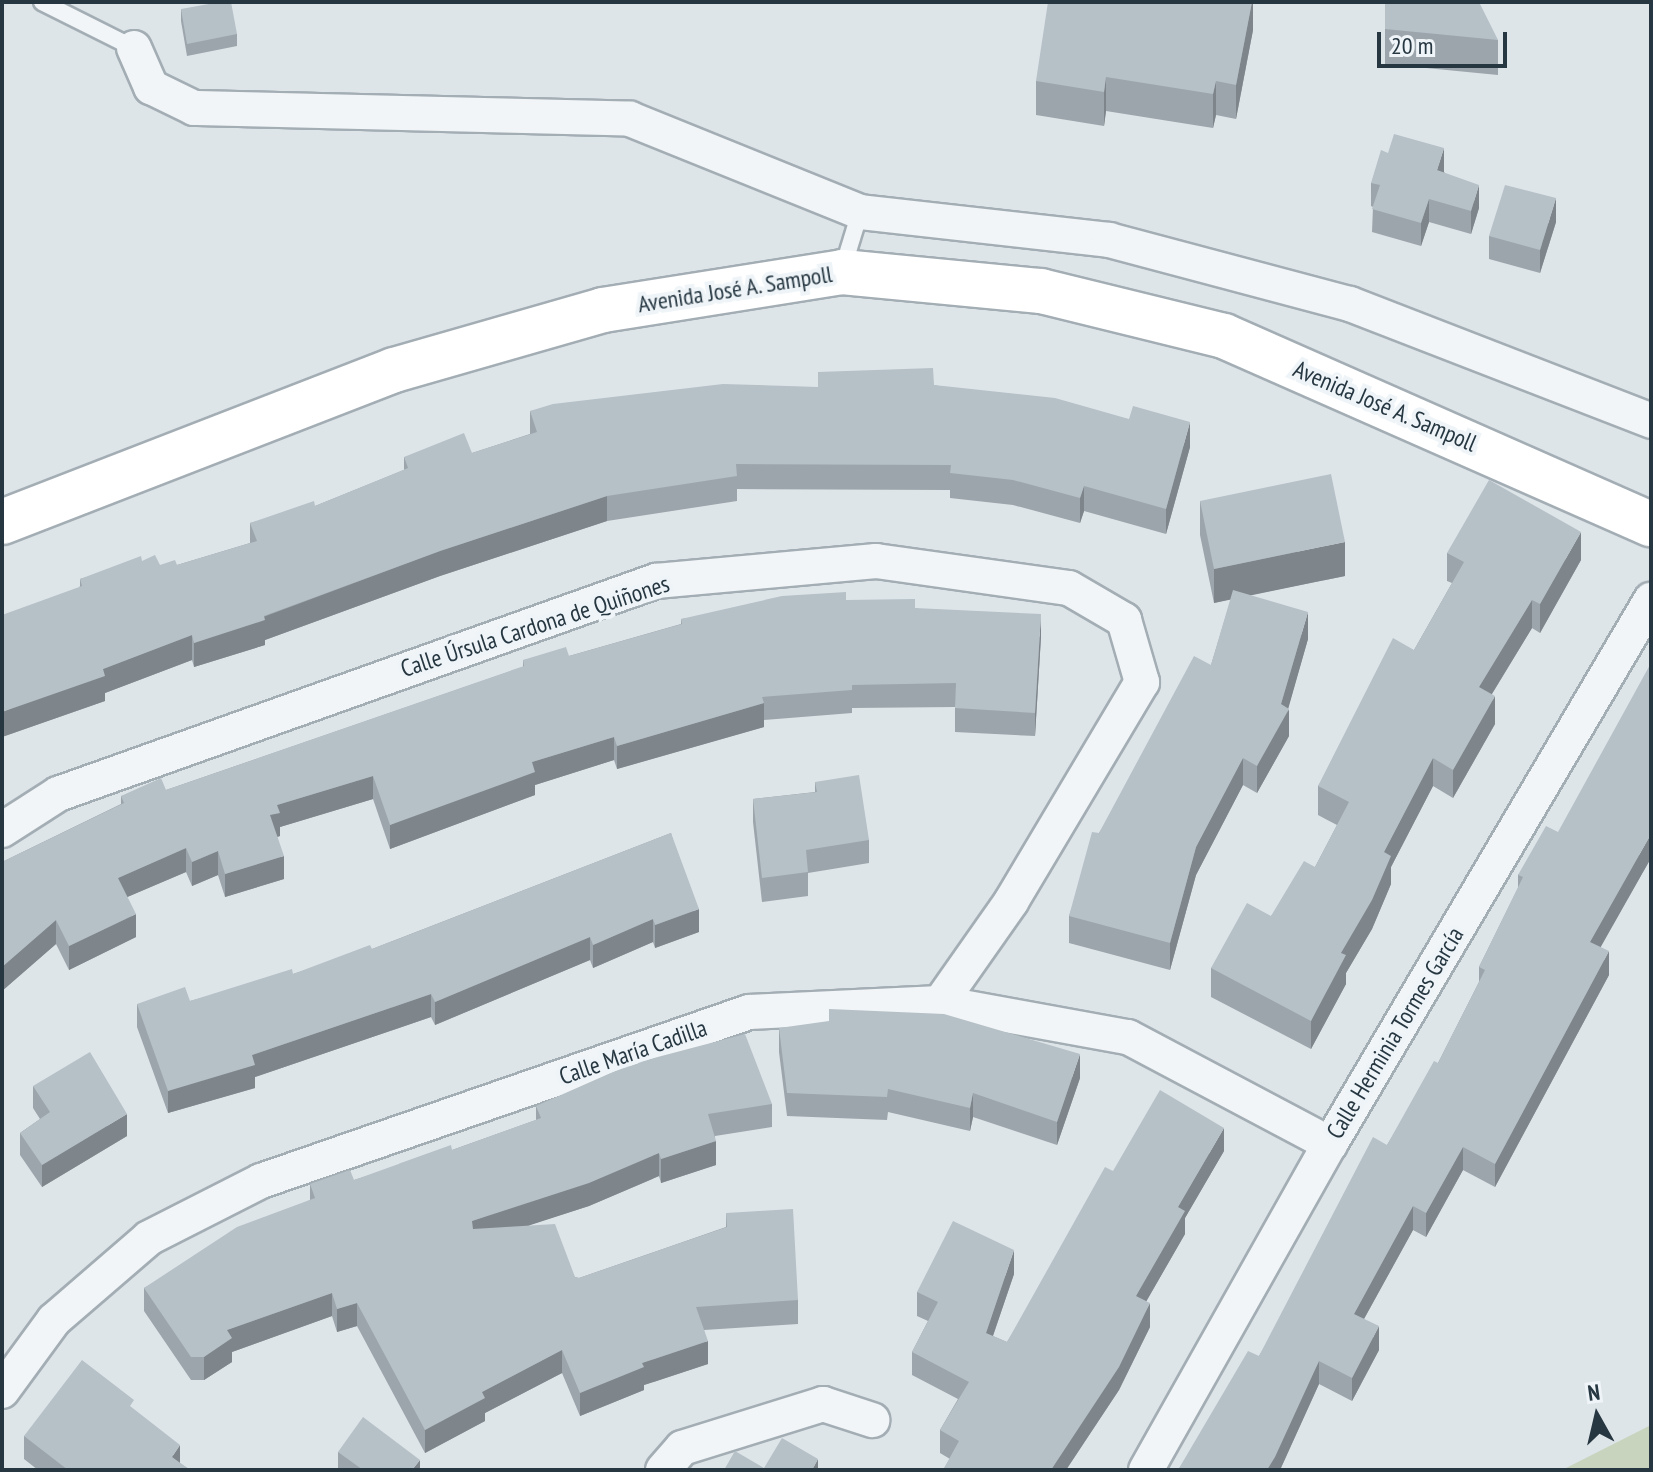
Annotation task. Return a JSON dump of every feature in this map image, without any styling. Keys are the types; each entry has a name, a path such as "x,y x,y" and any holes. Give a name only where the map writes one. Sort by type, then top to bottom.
{"street":[{"path":"134,48 151,87 194,108 630,119 860,212 1109,240 1350,304 1651,421"},
{"name":"Avenida José A. Sampoll","path":"2,522 394,370 603,310 842,272 1041,291 1224,336 1651,524"},
{"name":"Calle Úrsula Cardona de Quiñones","path":"2,830 58,794 656,581 876,561 1069,588 1124,620 1142,682 1011,902 940,1003"},
{"name":"Calle Herminia Tormes García","path":"1146,1470 1330,1144 1651,600"},
{"name":"Calle María Cadilla","path":"2,1391 54,1320 149,1238 261,1181 749,1012 940,1003 1128,1037 1330,1144"},
{"path":"663,1470 682,1448 823,1404 872,1420"}],"lane":[{"path":"42,2 134,48"},
{"path":"842,272 860,212"}],"green space":[{"path":"1651,1425 1651,1470 1562,1470"}],"building":[{"path":"231,2 237,34 187,44 181,9"},
{"path":"1048,2 1252,2 1236,85 1216,81 1213,94 1106,77 1104,92 1036,81"},
{"path":"1385,2 1479,2 1498,40 1385,29"},
{"path":"1394,134 1444,148 1437,170 1479,185 1471,211 1429,199 1421,223 1372,209 1380,185 1371,183 1381,150 1388,153"},
{"path":"1505,185 1556,198 1540,250 1489,236"},
{"path":"933,368 934,385 1055,398 1129,419 1133,406 1190,422 1166,509 1084,486 1080,498 1013,480 950,473 951,465 736,464 737,476 607,496 440,551 264,616 265,620 194,643 192,635 103,669 105,676 2,712 2,615 82,586 80,579 141,556 142,561 155,555 160,565 175,560 177,565 257,541 250,523 314,501 315,506 408,468 404,457 464,433 472,453 537,432 530,411 553,404 723,384 818,387 818,372"},
{"path":"1331,474 1345,542 1214,569 1200,501"},
{"path":"1489,480 1581,532 1540,604 1532,600 1479,687 1495,696 1453,770 1433,758 1384,852 1391,856 1372,900 1341,953 1346,955 1311,1021 1211,968 1247,903 1271,916 1304,861 1315,867 1349,802 1318,786 1393,638 1414,650 1464,562 1447,553"},
{"path":"1233,590 1308,612 1281,704 1289,709 1257,766 1243,758 1196,847 1170,943 1069,916 1092,832 1099,833 1194,656 1211,665"},
{"path":"846,592 846,600 915,599 915,608 1041,614 1035,713 955,708 956,683 852,685 852,690 762,697 764,703 617,746 614,737 532,762 535,772 390,825 373,776 277,805 280,813 270,815 284,856 225,874 218,851 192,862 186,848 118,878 136,914 69,946 56,920 2,967 2,862 124,803 121,796 161,778 166,790 524,666 523,660 566,647 569,656 682,624 681,619 782,596"},
{"path":"1651,663 1651,834 1590,942 1609,951 1495,1164 1463,1147 1426,1213 1413,1206 1354,1314 1379,1326 1352,1378 1319,1361 1267,1470 1178,1470 1248,1351 1259,1356 1373,1137 1387,1145 1434,1061 1438,1063 1485,970 1479,967 1523,877 1518,875 1546,826 1558,832"},
{"path":"859,775 869,840 806,850 808,872 762,878 753,799 817,792 815,782"},
{"path":"671,833 699,909 655,925 653,919 593,945 590,937 435,1002 431,994 252,1055 255,1065 168,1091 137,1004 185,987 190,1001 292,969 293,974 370,945 372,949"},
{"path":"829,1009 944,1014 1080,1054 1057,1122 973,1093 970,1108 888,1089 887,1097 787,1093 779,1028 829,1021"},
{"path":"745,1034 772,1104 708,1114 716,1141 661,1159 659,1153 589,1183 472,1221 473,1229 555,1224 575,1277 579,1278 727,1227 726,1213 793,1209 798,1300 696,1307 708,1341 642,1363 644,1367 580,1393 562,1350 482,1392 485,1398 425,1430 357,1303 337,1309 332,1293 227,1330 232,1338 204,1357 191,1357 144,1288 237,1227 315,1198 310,1184 350,1170 354,1180 451,1145 452,1150 541,1118 536,1106 631,1064"},
{"path":"90,1052 127,1114 42,1165 20,1133 50,1112 33,1086"},
{"path":"1160,1090 1224,1128 1178,1207 1185,1211 1136,1296 1150,1303 1119,1367 1051,1470 943,1470 959,1441 940,1430 969,1382 912,1352 938,1302 917,1292 953,1221 1014,1250 986,1333 1007,1342 1105,1167 1113,1171"},
{"path":"82,1360 134,1400 130,1406 180,1445 172,1457 190,1470 68,1470 24,1436"},
{"path":"363,1417 420,1460 412,1470 363,1470 338,1452"},
{"path":"782,1438 818,1459 812,1470 724,1470 735,1451 764,1468"}]}
